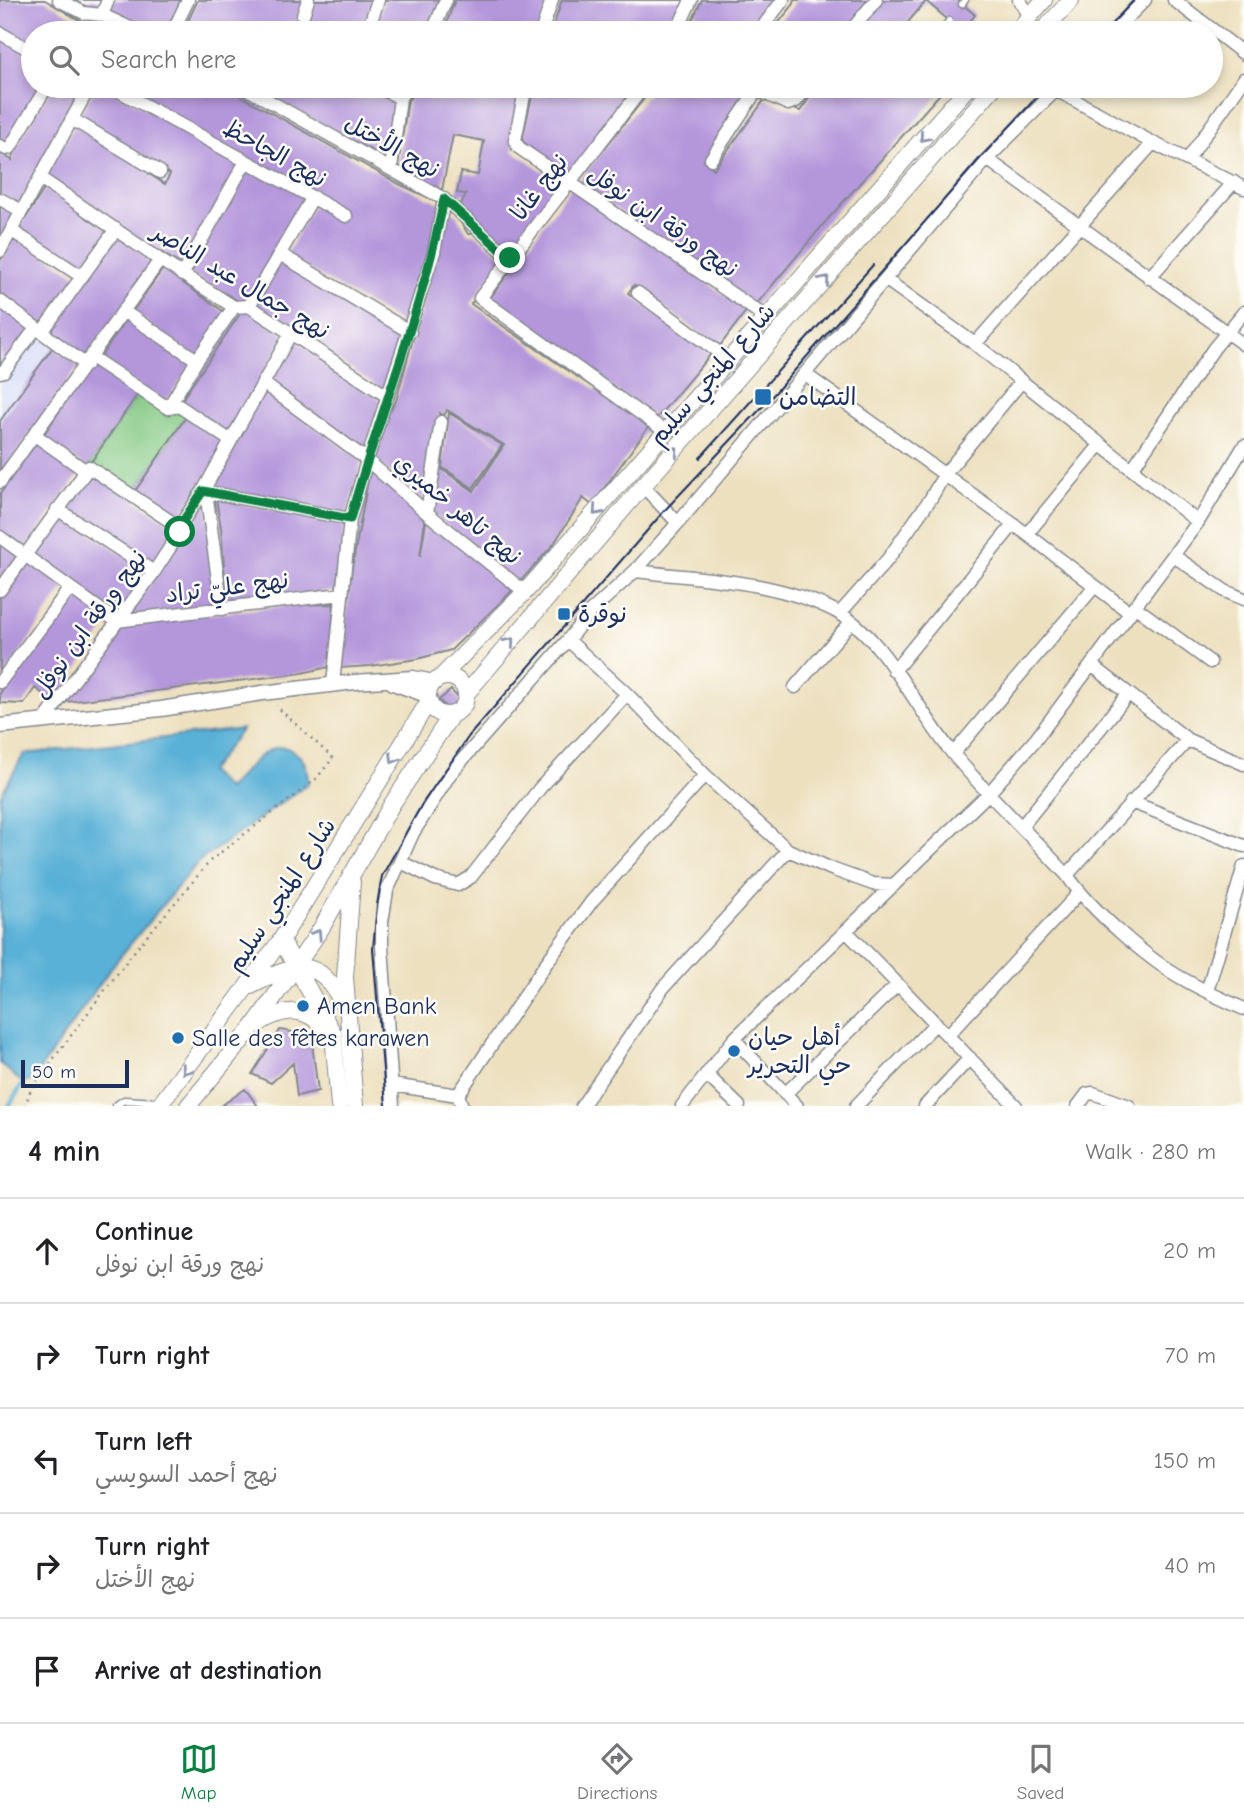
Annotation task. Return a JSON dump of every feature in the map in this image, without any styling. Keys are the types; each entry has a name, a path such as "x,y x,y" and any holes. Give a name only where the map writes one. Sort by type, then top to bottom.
{"main road":[{"path":"1033,21 1044,0"},
{"path":"1052,21 1071,0"},
{"name":"شارع المنجي سليم","path":"160,1104 281,940 433,690 525,592 959,98"},
{"name":"شارع المنجي سليم","path":"466,694 643,486 984,98"},
{"path":"451,677 461,683 466,694 461,709 452,714 436,710 433,690 451,677"},
{"name":"شارع المنجي سليم","path":"188,1106 253,1027 296,966 322,927 392,804 452,714"},
{"path":"353,870 345,946 345,977 355,1106"},
{"path":"281,940 333,1033 339,1106"},
{"path":"248,988 296,966 310,969 324,976 335,988 344,1006 349,1028"},
{"path":"253,1027 277,1013 291,1010 302,1012 313,1017 324,1028 335,1048"}],"street":[{"path":"59,0 84,13 102,15 111,21"},
{"path":"102,15 108,0"},
{"path":"178,21 188,0"},
{"path":"303,15 308,0"},
{"path":"371,21 378,0"},
{"path":"437,21 446,0"},
{"path":"545,21 552,0"},
{"path":"681,21 691,0"},
{"path":"767,21 783,0"},
{"path":"859,21 876,0"},
{"path":"1019,0 1028,21"},
{"path":"1124,21 1145,0"},
{"path":"1174,0 1201,21"},
{"path":"0,33 21,45"},
{"path":"1223,38 1244,54"},
{"path":"1188,159 1244,79"},
{"path":"4,147 39,98"},
{"path":"0,251 83,98"},
{"name":"نهج الجاحظ","path":"132,98 346,216"},
{"name":"نهج الأختل","path":"264,98 444,199 510,258"},
{"path":"391,169 400,98"},
{"name":"نهج ورقة ابن نوفل","path":"523,98 514,140 516,145 767,318"},
{"name":"نهج غانا","path":"635,98 480,298 666,432"},
{"path":"711,159 747,98"},
{"path":"775,98 788,104 798,98"},
{"path":"393,1106 382,922 387,891 413,833 450,774 589,614 635,571 678,523 988,159 1048,98"},
{"path":"1075,98 1153,143 1239,185 1149,278"},
{"path":"72,119 160,172"},
{"path":"975,344 1153,143"},
{"path":"988,159 1244,345"},
{"path":"182,275 246,160"},
{"name":"نهج جمال عبد الناصر","path":"40,178 182,275 234,307 249,306 387,397"},
{"path":"249,306 313,197"},
{"path":"0,199 22,211"},
{"path":"333,684 350,519 434,252 444,199"},
{"path":"0,372 4,371 39,330 116,229"},
{"path":"12,231 80,276"},
{"path":"280,254 410,332"},
{"path":"0,482 160,260"},
{"path":"885,279 975,344 1198,522"},
{"path":"638,293 729,360"},
{"path":"0,301 88,361 168,408 179,406 231,441"},
{"path":"168,408 234,307"},
{"path":"123,311 197,360"},
{"path":"1132,469 1226,332 1244,312"},
{"name":"نهج ورقة ابن نوفل","path":"43,722 154,572 180,532 179,527 205,492 291,332"},
{"path":"805,374 1027,534 1094,587 1132,609 1210,662"},
{"path":"839,613 888,559 944,475 1021,382"},
{"name":"نهج تاهر خميري","path":"263,383 367,460 427,513 525,592"},
{"path":"427,513 441,422"},
{"path":"35,435 179,527"},
{"path":"1027,534 1101,444"},
{"path":"682,1106 734,1039 989,793 1036,739 1174,556 1244,446"},
{"path":"0,590 88,469"},
{"path":"643,486 678,523"},
{"path":"222,609 205,492 350,519"},
{"path":"57,509 154,572"},
{"path":"894,671 1013,525"},
{"path":"0,537 116,621"},
{"path":"1174,556 1225,590 1244,598"},
{"path":"635,571 770,589 805,598 839,613 869,638 953,754 1067,874 1079,893 1156,961 1183,979 1244,1009"},
{"path":"953,754 1094,587"},
{"path":"0,682 70,588"},
{"name":"نهج عليّ تراد","path":"116,621 342,594"},
{"path":"795,687 851,622"},
{"path":"568,640 627,694 705,775 788,849 873,884 894,885"},
{"path":"1093,666 1188,740 1244,764"},
{"path":"0,726 161,709 333,684 414,678 433,690"},
{"path":"401,862 446,883 458,885 471,877 540,788 627,694"},
{"path":"1022,826 1128,694"},
{"path":"1067,874 1188,740"},
{"path":"392,1085 460,1100 547,962 592,901 705,775"},
{"path":"1131,802 1244,846"},
{"path":"582,1106 663,988 788,849"},
{"path":"1207,991 1244,866"},
{"path":"948,1035 1079,893"},
{"path":"1230,911 1244,916"},
{"path":"846,931 1016,1106"},
{"path":"785,1094 897,985"},
{"path":"856,1106 936,1023"},
{"path":"734,1039 797,1106"},
{"path":"925,1106 970,1058"},
{"path":"706,1074 739,1106"},
{"path":"1078,1106 1087,1094 1093,1093 1129,1106"}],"lane":[{"path":"115,1106 124,1100 160,1104"}],"path":[{"path":"25,1106 31,1089 132,954 211,860 316,779 333,758 262,693"}],"shaded area":[{"path":"38,336 79,366 0,475 0,381 3,382"}],"green space":[{"path":"139,392 188,414 133,494 89,465"}],"water":[{"path":"242,729 209,772 227,789 266,752 284,747 293,751 303,761 307,769 308,784 198,862 113,965 32,1081 19,1080 0,1063 0,796 24,754"}],"building":[{"path":"0,0 45,0 81,21 21,21 21,40 0,28"},
{"path":"61,0 103,0 97,13"},
{"path":"114,0 184,0 174,21 130,21 109,11"},
{"path":"198,0 304,0 297,18 306,21 188,21"},
{"path":"313,0 373,0 367,21 306,21"},
{"path":"384,0 442,0 434,21 377,21"},
{"path":"455,0 549,0 542,21 447,21"},
{"path":"562,0 689,0 679,21 555,21"},
{"path":"702,0 777,0 761,21 692,21"},
{"path":"794,0 873,0 855,21 780,21 794,4"},
{"path":"879,0 958,0 975,15 970,21 949,21 926,1 909,21 864,21"},
{"path":"0,36 21,49 21,98 35,98 5,144 0,142"},
{"path":"45,98 80,98 20,204 0,194 0,153 12,160 16,148"},
{"path":"89,98 126,98 242,163 183,266 44,178 75,125 152,169 149,174 165,184 170,174 78,118"},
{"path":"137,98 245,98 401,185 440,203 438,223 408,327 286,256 314,204"},
{"path":"271,98 396,99 388,159"},
{"path":"520,98 513,151 562,184 509,251 468,219 461,204 466,194 457,193 461,172 478,175 484,141 453,135 442,190 398,165 408,100"},
{"path":"531,98 633,98 570,177 522,141"},
{"path":"644,98 748,98 704,161 714,169 765,99 800,111 809,98 936,98 828,219 755,306 578,182"},
{"path":"248,165 308,197 246,305 188,273"},
{"path":"573,185 746,311 719,347 634,285 628,293 711,354 656,419 489,300"},
{"path":"44,189 109,229 80,273 17,232"},
{"path":"0,206 16,215 0,244"},
{"path":"448,211 455,213 468,234 475,234 504,257 471,304 649,426 592,505 583,498 553,545 517,585 432,513 440,468 474,491 504,445 447,410 444,416 440,413 422,501 372,457 382,424 396,401"},
{"path":"115,234 154,262 86,358 47,331"},
{"path":"16,236 77,276 44,326 0,296 0,261"},
{"path":"281,259 407,334 385,391 254,306"},
{"path":"163,269 227,314 197,358 132,312"},
{"path":"0,304 34,328 5,368 0,365"},
{"path":"244,308 285,335 230,438 179,404"},
{"path":"128,317 193,362 165,404 99,359"},
{"path":"293,338 381,400 364,452 268,381"},
{"path":"53,347 79,366 0,475 0,421"},
{"path":"93,361 139,392 87,468 42,437"},
{"path":"263,390 362,460 347,514 210,486"},
{"path":"449,413 502,445 473,488 442,467"},
{"path":"188,414 228,442 176,523 133,494"},
{"path":"39,439 82,470 24,551 0,533 0,494"},
{"path":"90,469 179,530 152,570 63,509"},
{"path":"370,469 392,486 425,520 420,557 426,521 482,559 512,591 451,650 417,659 340,668 352,568"},
{"path":"216,499 345,524 336,591 227,601"},
{"path":"201,504 208,506 216,604 127,617 166,561"},
{"path":"60,513 150,572 116,618 29,553"},
{"path":"0,542 21,557 0,585"},
{"path":"25,559 65,587 0,682 0,595"},
{"path":"72,592 111,620 54,702 35,688 24,704 0,703 0,693"},
{"path":"334,604 329,667 302,673 66,702 119,624 294,605"},
{"path":"451,690 462,702 451,713 439,700"},
{"path":"280,1030 311,1035 318,1091 297,1096 293,1063 271,1083 252,1074"},
{"path":"245,1089 258,1106 221,1106"}],"waterway":[{"path":"9,1106 25,1080"}],"tram line":[{"path":"1114,21 1134,0"},
{"path":"386,1106 373,949 377,905 382,876 422,804 469,736 665,510 767,402 1036,98"},
{"path":"700,458 873,265"}],"place":[{"name":"التضامن","path":"763,397"},
{"name":"نوقرة","path":"564,614"},
{"name":"Amen Bank","path":"303,1006"},
{"name":"Salle des fêtes karawen","path":"178,1038"},
{"name":"أهل حيان حي التحرير","path":"734,1051"}],"route":[{"path":"180,532 179,527 203,491 350,519 434,252 444,199 454,205 462,216 510,258"}]}
